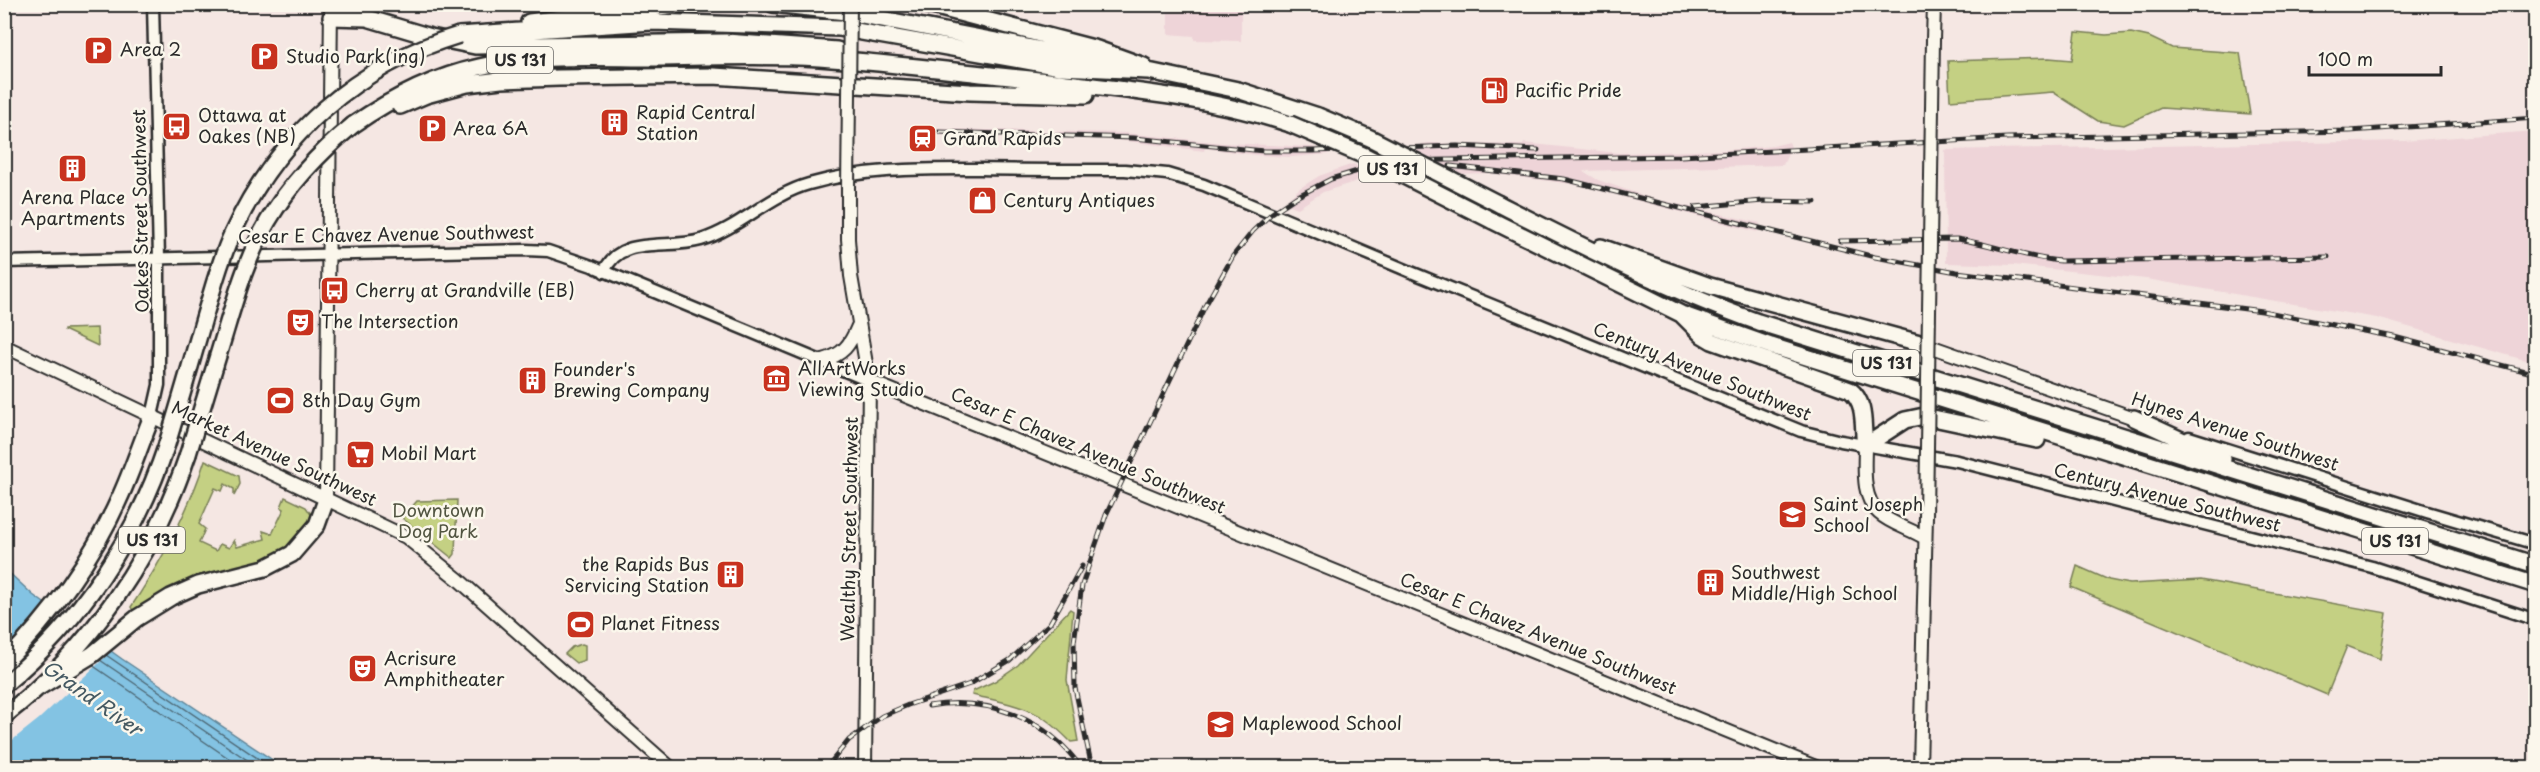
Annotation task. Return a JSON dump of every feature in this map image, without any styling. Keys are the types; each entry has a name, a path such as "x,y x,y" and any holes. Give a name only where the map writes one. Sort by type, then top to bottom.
{"highway":[{"name":"US 131","path":"4,685 54,638 82,604 121,548 139,513 167,444 222,261 244,211 274,162 304,128 335,100 364,79 408,54 459,35 553,19 684,4"},
{"name":"US 131","path":"773,4 846,12 1169,75 1257,95 1318,116 1370,138 1638,274 1724,310 1792,334 2535,565"},
{"path":"925,4 1097,49 1169,75"},
{"path":"331,11 374,20 431,38 475,46 757,42 837,50 893,64"},
{"path":"459,35 666,22 849,29 1074,68 1148,71"},
{"name":"US 131","path":"4,716 71,655 101,618 150,544 167,510 188,454 238,288 268,220 299,178 353,125 387,102 422,85 486,65 525,60 797,57 893,64 1188,98 1248,111 1290,124 1365,156 1681,314 1826,364 2535,585"},
{"path":"353,125 435,92 467,84 501,80 688,76 808,80 848,85 970,92 1188,98"},
{"path":"1553,231 1686,278 1927,345"},
{"path":"1681,314 1702,335 1713,341 1850,390 1857,397 1862,408 1865,446 1910,418 1931,416 2131,459"},
{"path":"4,663 35,631 83,565 114,510 152,416"},
{"path":"2134,418 2286,488"},
{"path":"36,689 92,655 120,631 171,597 198,585 265,568 292,554 317,525 327,500"}],"main road":[{"name":"Wealthy Street Southwest","path":"849,4 848,239 858,326 869,381 865,768"},
{"path":"1920,768 1934,4"},
{"path":"327,500 331,11"},
{"path":"823,360 844,351 849,346 858,326"},
{"name":"Hynes Avenue Southwest","path":"1927,345 2049,390 2134,418"},
{"name":"Market Avenue Southwest","path":"4,346 393,530 423,550 671,768"},
{"name":"Cesar E Chavez Avenue Southwest","path":"869,381 1818,768"},
{"path":"1865,446 1865,482 1872,505 1879,514 1925,538"}],"street":[{"name":"Oakes Street Southwest","path":"152,416 159,386 159,258 153,4"},
{"name":"Century Avenue Southwest","path":"604,272 608,262 620,251 631,247 691,243 709,238 793,189 865,172 889,169 1125,170 1167,174 1188,179 1784,425 1818,436 1865,446 1957,461 2372,567 2535,620"},
{"name":"Cesar E Chavez Avenue Southwest","path":"4,262 538,250 564,256 823,360 869,381"},
{"name":"Hynes Avenue Southwest","path":"2134,418 2427,512 2535,544"}],"shaded area":[{"path":"1168,5 1241,5 1241,41 1194,40 1194,36 1168,34"},
{"path":"937,129 1125,133 1224,143 1312,147 1329,154 1291,157 1256,155 1103,138 937,135"},
{"path":"2535,131 2535,363 2377,318 2146,279 2013,265 1946,263 1945,150 2404,141"},
{"path":"1789,142 1791,147 1783,165 1583,171 1598,180 1650,198 1760,223 1757,232 1579,185 1489,173 1457,174 1404,147 1429,143 1523,145 1524,143 1619,153 1726,150 1773,146"},
{"path":"1353,164 1376,175 1323,192 1298,208 1284,203 1300,188 1319,176"}],"green space":[{"path":"2076,32 2106,35 2131,33 2149,37 2172,48 2240,53 2250,114 2161,108 2124,125 2098,121 2053,92 1950,100 1948,61 2049,58 2072,60"},
{"path":"97,328 98,346 64,330 64,329"},
{"path":"205,460 239,476 240,484 234,496 234,489 225,484 222,491 215,488 199,524 205,529 199,543 216,551 220,544 229,548 234,540 237,547 265,539 263,531 272,534 284,509 281,507 285,497 306,507 310,513 312,512 311,518 305,529 281,552 135,614 131,607 174,535 191,499"},
{"name":"Downtown Dog Park","path":"457,500 455,554 452,558 402,518 417,501"},
{"path":"2077,566 2109,580 2129,584 2201,580 2387,613 2380,659 2347,646 2327,695 2071,587"},
{"path":"1070,609 1073,611 1067,680 1078,741 1071,742 1052,724 1037,714 1010,704 972,695 973,691 995,681 1018,665"},
{"path":"585,645 585,660 576,663 565,654 572,647"}],"water":[{"name":"Grand River","path":"4,568 33,595 122,659 283,767 5,767"}],"pier":[{"path":"46,601 114,649 39,719 5,746 5,651"}],"railway":[{"path":"1092,768 1075,688 1074,642 1082,585 1106,515 1205,306 1233,256 1253,231 1272,213 1296,197 1331,179 1391,161 1681,156 2007,138 2350,131 2536,118"},
{"path":"939,132 1134,138 1264,151 1457,146 1538,150"},
{"path":"1450,166 1564,179 1875,257 1957,272 2262,311 2394,337 2536,374"},
{"path":"1695,207 1763,201 1815,202"},
{"path":"1840,241 1957,239 2061,261 2328,257"},
{"path":"826,768 849,740 882,716 970,684 1010,660 1050,623 1082,566"},
{"path":"929,706 972,704 1014,714 1051,736 1081,768"}],"place":[{"name":"Area 2","path":"99,50"},
{"name":"Studio Park(ing)","path":"265,57"},
{"name":"Pacific Pride","path":"1494,91"},
{"name":"Rapid Central Station","path":"615,123"},
{"name":"Ottawa at Oakes (NB)","path":"177,126"},
{"name":"Area 6A","path":"432,129"},
{"name":"Grand Rapids","path":"922,139"},
{"name":"Arena Place Apartments","path":"73,169"},
{"name":"Century Antiques","path":"982,201"},
{"name":"Cherry at Grandville (EB)","path":"334,291"},
{"name":"The Intersection","path":"300,322"},
{"name":"AllArtWorks Viewing Studio","path":"777,379"},
{"name":"Founder's Brewing Company","path":"532,380"},
{"name":"8th Day Gym","path":"281,401"},
{"name":"Mobil Mart","path":"360,454"},
{"name":"Saint Joseph School","path":"1792,515"},
{"name":"the Rapids Bus Servicing Station","path":"730,575"},
{"name":"Southwest Middle/High School","path":"1710,583"},
{"name":"Planet Fitness","path":"580,624"},
{"name":"Acrisure Amphitheater","path":"363,669"},
{"name":"Maplewood School","path":"1221,724"}]}
